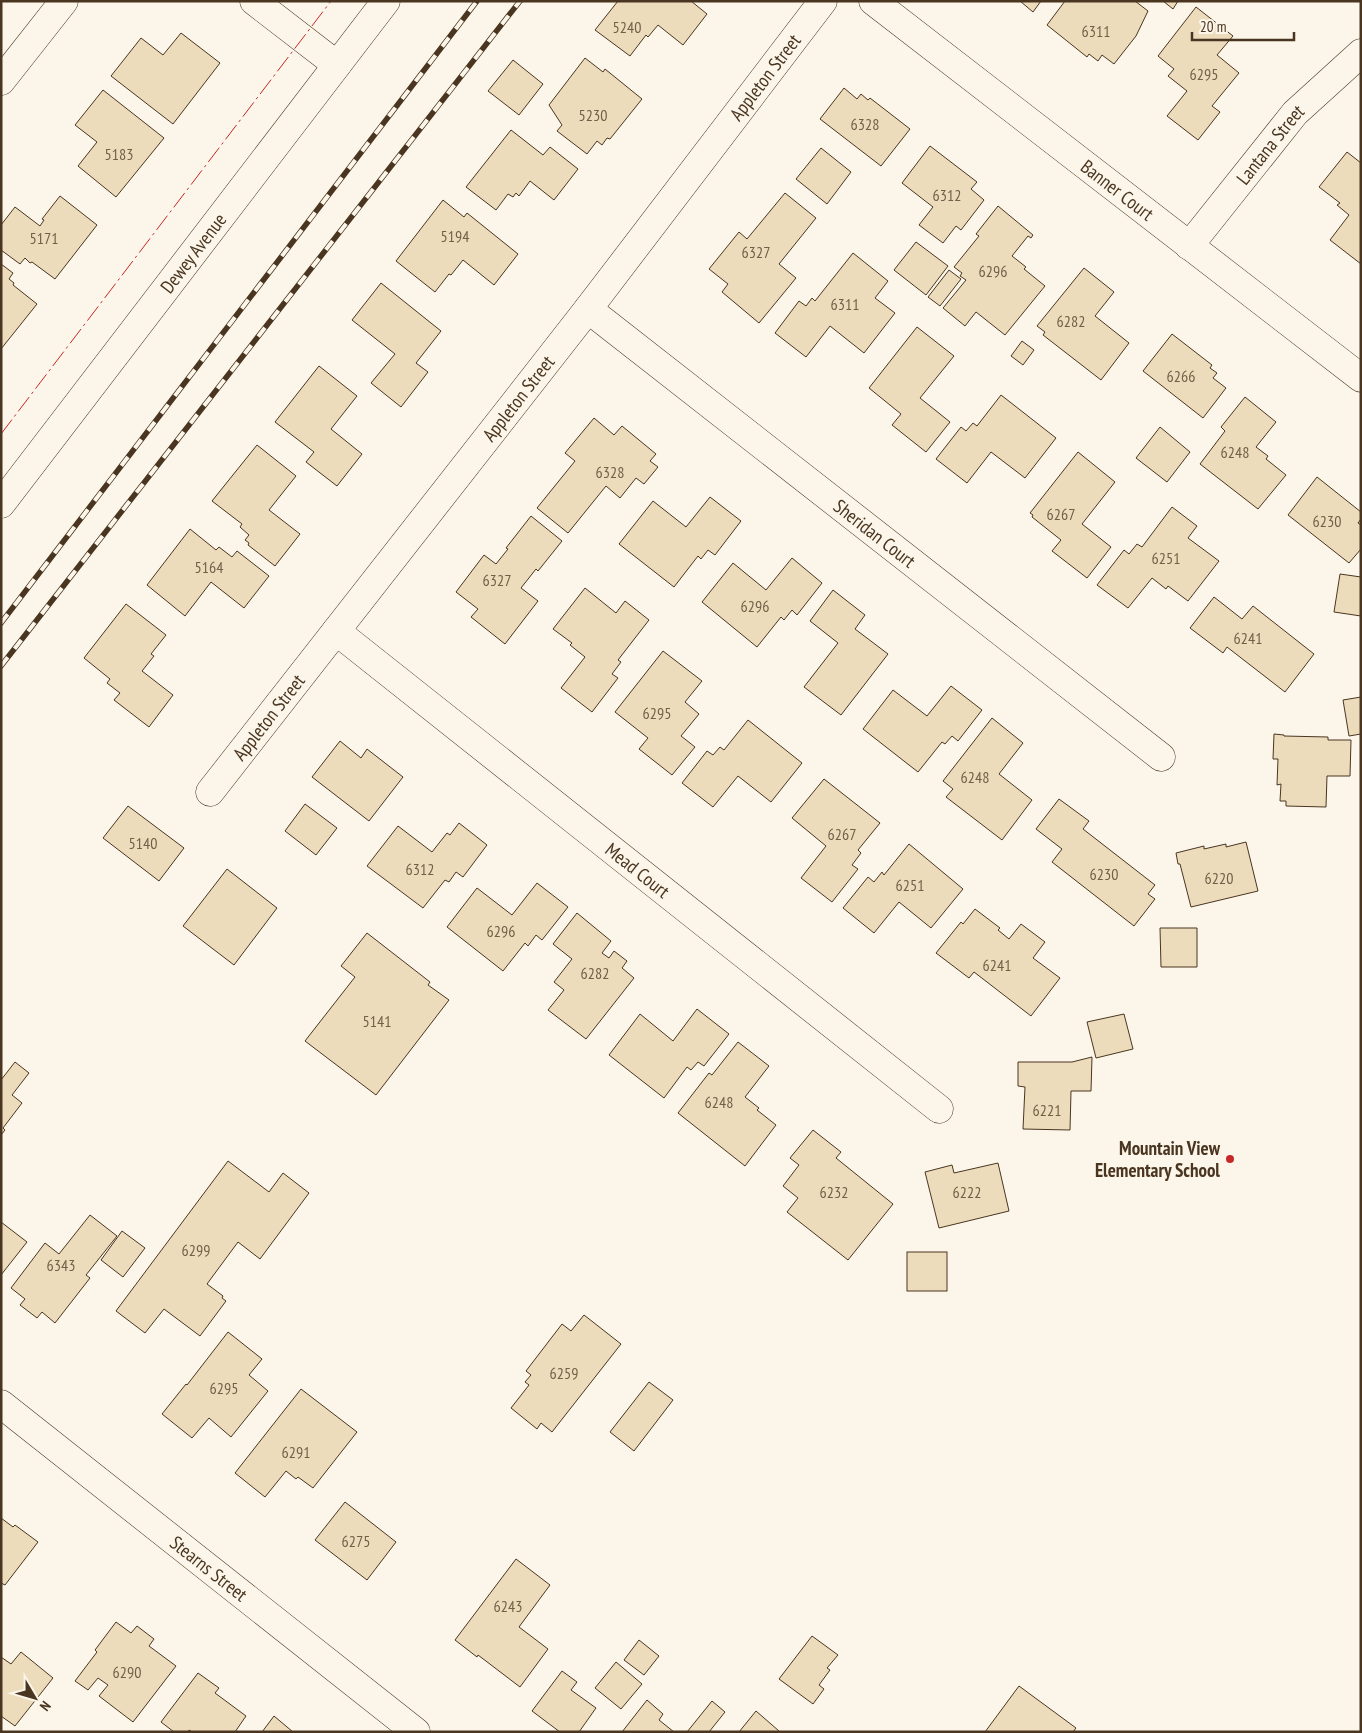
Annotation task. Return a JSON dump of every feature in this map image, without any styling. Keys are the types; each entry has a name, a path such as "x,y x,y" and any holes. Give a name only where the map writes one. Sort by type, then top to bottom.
{"street":[{"path":"1,81 64,1"},
{"path":"254,1 338,65"},
{"name":"Dewey Avenue","path":"1,504 386,1"},
{"name":"Appleton Street","path":"210,792 588,309 823,1"},
{"name":"Banner Court","path":"873,1 1361,378"},
{"name":"Lantana Street","path":"1189,246 1296,113 1361,53"},
{"name":"Sheridan Court","path":"588,309 1161,757"},
{"name":"Mead Court","path":"336,631 939,1109"},
{"name":"Stearns Street","path":"1,1404 416,1732"}],"building":[{"path":"618,1 691,1 707,14 683,45 658,25 648,37 646,35 630,56 595,30"},
{"path":"1020,1 1041,1 1033,12"},
{"path":"1065,1 1135,1 1148,11 1136,36 1114,64 1102,55 1098,61 1089,54 1087,57 1047,25"},
{"path":"1163,1 1178,1 1173,9"},
{"path":"1196,7 1233,36 1217,55 1239,73 1212,106 1220,112 1198,140 1167,116 1187,91 1168,76 1174,69 1158,56"},
{"path":"181,33 220,63 173,124 111,76 141,38 163,55"},
{"path":"585,58 603,72 605,69 642,99 610,139 607,138 602,145 597,141 587,154 557,131 562,125 549,105"},
{"path":"513,60 543,84 519,115 488,91"},
{"path":"844,88 857,99 861,94 868,100 870,98 910,129 881,166 820,119"},
{"path":"103,90 164,138 116,197 78,166 97,142 75,125"},
{"path":"511,130 543,155 550,147 578,169 554,200 530,181 519,196 516,193 513,197 508,194 496,210 466,187"},
{"path":"930,146 977,182 971,189 984,200 961,230 956,226 943,243 919,225 933,207 902,183"},
{"path":"821,148 851,172 827,204 796,179"},
{"path":"1347,152 1361,163 1361,264 1330,240 1349,215 1337,205 1340,203 1319,187"},
{"path":"785,193 816,218 779,264 796,278 759,323 722,292 728,284 709,269 739,232 747,239"},
{"path":"60,196 97,225 55,279 25,258 20,264 1,250 1,225 15,207 40,226 44,220 42,219"},
{"path":"443,200 464,217 467,213 518,254 494,285 463,260 435,292 396,261"},
{"path":"998,206 1033,235 1031,238 1028,236 1012,256 1026,267 1024,269 1045,286 1005,335 976,312 965,326 943,308 966,280 960,276 962,273 954,267 979,236 976,234"},
{"path":"916,242 948,266 926,295 894,270"},
{"path":"853,253 888,281 875,298 895,313 864,353 830,326 806,357 775,333 799,301 806,306 812,298 815,301"},
{"path":"1,264 13,273 9,279 14,283 13,285 37,304 1,349"},
{"path":"1084,268 1114,292 1095,316 1129,343 1101,380 1043,335 1045,332 1037,326"},
{"path":"949,270 961,279 940,306 928,297"},
{"path":"381,283 441,331 416,363 428,372 401,407 371,383 395,354 352,320"},
{"path":"917,327 954,356 920,398 950,422 926,452 892,425 901,414 869,388"},
{"path":"1172,334 1212,365 1210,368 1217,373 1213,378 1226,388 1203,418 1143,371"},
{"path":"1022,341 1034,350 1023,365 1011,356"},
{"path":"319,366 357,396 331,429 362,454 337,486 306,462 314,452 275,422"},
{"path":"1001,395 1056,438 1025,478 991,452 967,483 936,459 961,427 966,431 973,423 977,426"},
{"path":"1245,397 1276,422 1256,447 1268,456 1266,459 1286,475 1258,509 1200,464 1225,431 1221,427"},
{"path":"594,418 614,435 622,426 656,454 650,461 658,467 644,484 636,478 620,498 606,486 568,533 537,508 575,461 565,453"},
{"path":"1160,427 1190,452 1167,482 1136,458"},
{"path":"257,445 296,476 269,510 300,534 275,566 248,545 249,543 245,540 249,535 240,527 242,524 212,501"},
{"path":"1078,452 1115,482 1082,524 1111,547 1087,578 1052,551 1061,540 1032,517 1033,515 1030,513"},
{"path":"1317,477 1361,512 1361,519 1358,523 1361,525 1361,549 1349,563 1288,515"},
{"path":"710,497 741,521 715,555 708,550 701,559 698,556 674,587 619,544 653,501 686,527"},
{"path":"1172,507 1197,526 1188,538 1219,561 1188,601 1168,586 1166,589 1152,578 1128,608 1097,585 1124,550 1129,554 1137,544 1142,547"},
{"path":"531,516 562,541 538,571 536,569 521,588 538,601 505,644 471,617 478,609 456,592 484,555 496,564"},
{"path":"190,529 216,550 219,547 232,557 237,551 269,576 244,608 211,582 185,616 147,585"},
{"path":"792,558 822,583 797,615 792,610 784,620 781,617 757,647 702,602 733,563 766,590"},
{"path":"1340,574 1361,577 1361,616 1334,612"},
{"path":"585,588 616,613 625,601 649,620 618,660 621,662 612,674 618,678 592,712 561,688 585,657 570,645 572,643 553,629"},
{"path":"833,590 865,615 855,629 888,654 841,715 804,687 838,643 810,621"},
{"path":"1214,597 1242,619 1253,606 1314,654 1285,692 1227,647 1223,653 1190,628"},
{"path":"126,604 166,635 151,654 154,656 142,671 173,695 149,727 114,700 120,693 107,683 110,679 84,658"},
{"path":"663,651 702,681 685,702 699,714 681,736 695,747 672,775 639,749 648,738 615,712"},
{"path":"951,686 982,710 958,741 952,736 945,744 942,742 918,772 863,729 893,690 927,716"},
{"path":"1361,697 1361,734 1349,736 1343,700"},
{"path":"992,718 1023,743 999,774 1032,800 1002,840 946,797 953,789 943,781"},
{"path":"748,720 802,763 771,802 738,776 713,807 682,783 707,751 713,755 720,747 724,750"},
{"path":"1274,734 1328,737 1328,740 1351,740 1350,776 1327,776 1326,807 1286,806 1286,801 1280,801 1281,784 1277,785 1278,759 1273,759"},
{"path":"340,741 361,758 367,749 403,777 369,821 312,777"},
{"path":"824,779 880,823 858,850 861,853 852,865 858,869 832,902 801,878 826,846 792,818"},
{"path":"1059,799 1089,821 1083,829 1155,885 1148,894 1155,899 1134,926 1052,862 1062,849 1036,829"},
{"path":"305,804 337,828 316,855 285,831"},
{"path":"128,806 184,848 159,881 103,838"},
{"path":"459,823 487,845 463,877 456,872 449,882 445,880 423,908 367,866 398,826 432,852 447,833 450,835"},
{"path":"1246,842 1258,891 1191,907 1176,853 1204,846 1204,849 1226,844 1226,847"},
{"path":"909,844 963,889 931,928 899,902 874,933 843,908 868,877 874,882 882,872 884,875"},
{"path":"227,869 277,908 234,965 183,926"},
{"path":"537,883 568,907 542,940 536,935 528,946 525,943 503,971 447,927 477,888 512,915"},
{"path":"975,909 1000,928 998,930 1009,939 1021,924 1045,942 1033,958 1060,978 1031,1016 974,972 969,978 936,953 961,922 963,924"},
{"path":"577,913 611,941 602,953 609,958 614,951 627,961 622,968 634,978 586,1039 548,1010 564,990 554,982 572,959 553,944"},
{"path":"1160,928 1197,928 1197,967 1161,967"},
{"path":"367,933 430,982 428,985 449,1000 376,1095 305,1041 355,977 341,966"},
{"path":"697,1009 729,1034 704,1066 698,1062 691,1070 687,1067 664,1098 609,1055 640,1014 673,1041"},
{"path":"1124,1014 1133,1049 1096,1058 1087,1022"},
{"path":"738,1042 769,1066 745,1097 759,1108 757,1110 776,1125 745,1166 678,1113 709,1073 712,1075"},
{"path":"1092,1057 1091,1091 1071,1091 1070,1130 1023,1129 1025,1087 1018,1086 1018,1062 1072,1062"},
{"path":"15,1062 29,1073 12,1095 22,1103 3,1128 5,1130 1,1135 1,1080"},
{"path":"813,1130 841,1152 836,1158 893,1204 848,1260 787,1212 798,1198 783,1186 799,1165 790,1158"},
{"path":"228,1161 269,1192 283,1173 309,1193 260,1259 238,1242 207,1284 223,1296 222,1298 226,1301 200,1336 164,1309 145,1333 116,1311"},
{"path":"998,1163 1009,1211 939,1228 925,1172 952,1165 954,1173"},
{"path":"90,1215 117,1236 86,1275 90,1278 55,1323 42,1312 37,1318 20,1305 25,1299 11,1288 45,1243 59,1254"},
{"path":"1,1222 27,1242 1,1275"},
{"path":"122,1231 145,1248 123,1277 101,1260"},
{"path":"907,1252 947,1252 947,1291 907,1291"},
{"path":"584,1315 621,1344 552,1432 541,1423 537,1429 511,1408 529,1385 525,1382 531,1375 526,1371 562,1324 571,1331"},
{"path":"228,1332 262,1359 249,1375 268,1391 231,1437 209,1418 192,1438 162,1414"},
{"path":"649,1382 673,1400 634,1451 610,1432"},
{"path":"301,1389 357,1432 313,1488 286,1471 265,1497 235,1473"},
{"path":"345,1502 396,1542 367,1580 315,1540"},
{"path":"1,1518 13,1527 15,1525 38,1542 5,1585 1,1583"},
{"path":"516,1559 550,1585 519,1627 548,1649 520,1687 455,1640"},
{"path":"116,1622 131,1633 137,1626 154,1639 149,1646 176,1666 133,1722 99,1696 108,1685 98,1678 88,1690 75,1681 97,1652 95,1650"},
{"path":"812,1636 838,1655 827,1668 830,1670 819,1685 824,1689 813,1704 779,1679"},
{"path":"639,1640 659,1656 644,1675 624,1660"},
{"path":"21,1652 53,1678 15,1726 1,1716 1,1657 11,1664"},
{"path":"616,1662 642,1684 621,1709 595,1688"},
{"path":"562,1671 577,1682 571,1690 596,1708 579,1732 560,1732 532,1711"},
{"path":"198,1673 219,1688 215,1693 246,1716 235,1732 192,1732 189,1730 188,1732 174,1732 161,1722"},
{"path":"1019,1686 1076,1728 1073,1732 985,1732"},
{"path":"647,1700 663,1714 659,1720 674,1732 622,1732"},
{"path":"712,1701 725,1712 709,1732 687,1732"},
{"path":"756,1711 779,1731 779,1732 739,1732"},
{"path":"274,1716 293,1732 262,1732"}],"railway":[{"path":"1,623 477,1"},
{"path":"1,666 520,1"}],"power":[{"path":"1,434 331,1"}],"place":[{"name":"Mountain View Elementary School","path":"1230,1159"}]}
